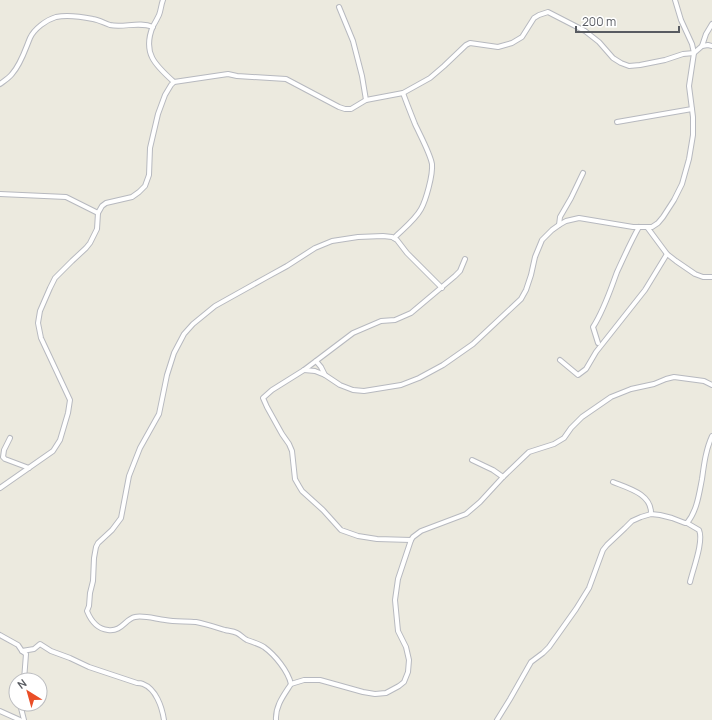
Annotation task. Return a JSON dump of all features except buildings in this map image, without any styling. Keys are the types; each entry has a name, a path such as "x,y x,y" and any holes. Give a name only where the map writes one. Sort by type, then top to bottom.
{"street":[{"path":"162,0 159,16 153,27 150,38 149,53 162,72 174,82"},
{"path":"304,370 315,371 325,375 340,385 353,390 364,391 401,385 419,378 443,365 472,344 521,299 526,290 535,257 542,240 559,225 566,221 579,218 633,227 652,227 658,223 674,200 682,184 689,159 693,135 690,86 694,53 675,0"},
{"path":"339,7 353,41 362,76 366,100"},
{"path":"0,488 53,451 58,443 70,403 41,338 38,323 39,315 55,278 90,243 97,228 98,213 102,206 106,203 132,197 146,186 149,175 150,148 158,114 165,94 174,82 228,74 237,76 286,79 339,107 350,109 366,100 403,93 430,78 466,45 472,43 498,47 512,43 522,37 534,18 548,12 585,31 599,42 613,58 621,64 629,66 694,53 702,46 706,34 712,24"},
{"path":"0,84 12,75 26,50 33,33 44,23 54,18 82,17 117,26 147,24 153,27"},
{"path":"702,46 712,46"},
{"path":"394,238 421,210 426,199 432,173 432,164 403,93"},
{"path":"617,122 692,108"},
{"path":"559,225 560,217 572,198 583,173"},
{"path":"0,194 66,197 98,213"},
{"path":"598,343 594,327 601,315 631,241 639,227"},
{"path":"647,227 667,254 695,274 703,277 712,277"},
{"path":"291,684 289,676 282,665 272,655 264,648 236,633 195,622 167,621 140,617 133,617 122,627 110,631 103,629 92,622 87,611 94,580 94,558 96,546 112,530 121,518 129,476 140,448 159,414 167,375 174,353 184,334 193,324 215,306 287,266 321,245 332,241 358,237 377,236 394,238 442,288"},
{"path":"560,360 578,375 586,369 596,352 645,290 667,254"},
{"path":"411,540 377,539 358,536 341,530 299,486 295,479 292,451 263,398 272,390 311,366 314,362 353,333 381,321 395,320 411,314 460,271 465,259"},
{"path":"314,362 321,367 325,375"},
{"path":"314,362 315,371"},
{"path":"276,720 278,705 291,684 304,680 320,680 363,692 381,694 404,682 408,672 409,660 406,646 398,631 395,600 398,579 411,540 420,531 466,514 480,502 529,452 554,444 564,438 582,417 610,397 631,389 654,384 674,377 686,378 712,385"},
{"path":"687,523 693,514 696,505 706,452 712,436"},
{"path":"10,438 4,450 3,456 5,459 29,468"},
{"path":"472,460 493,470 503,477"},
{"path":"613,482 631,488 640,494 647,500 651,514"},
{"path":"497,720 531,662 550,647 583,600 603,550 632,521 651,514 660,515 687,523 699,530 701,535 699,548 690,582"},
{"path":"0,635 18,645 26,654 25,672"},
{"path":"22,651 34,649 40,644 51,651 89,667 144,684 155,694 160,704 164,720"},
{"path":"0,711 20,720"}]}
